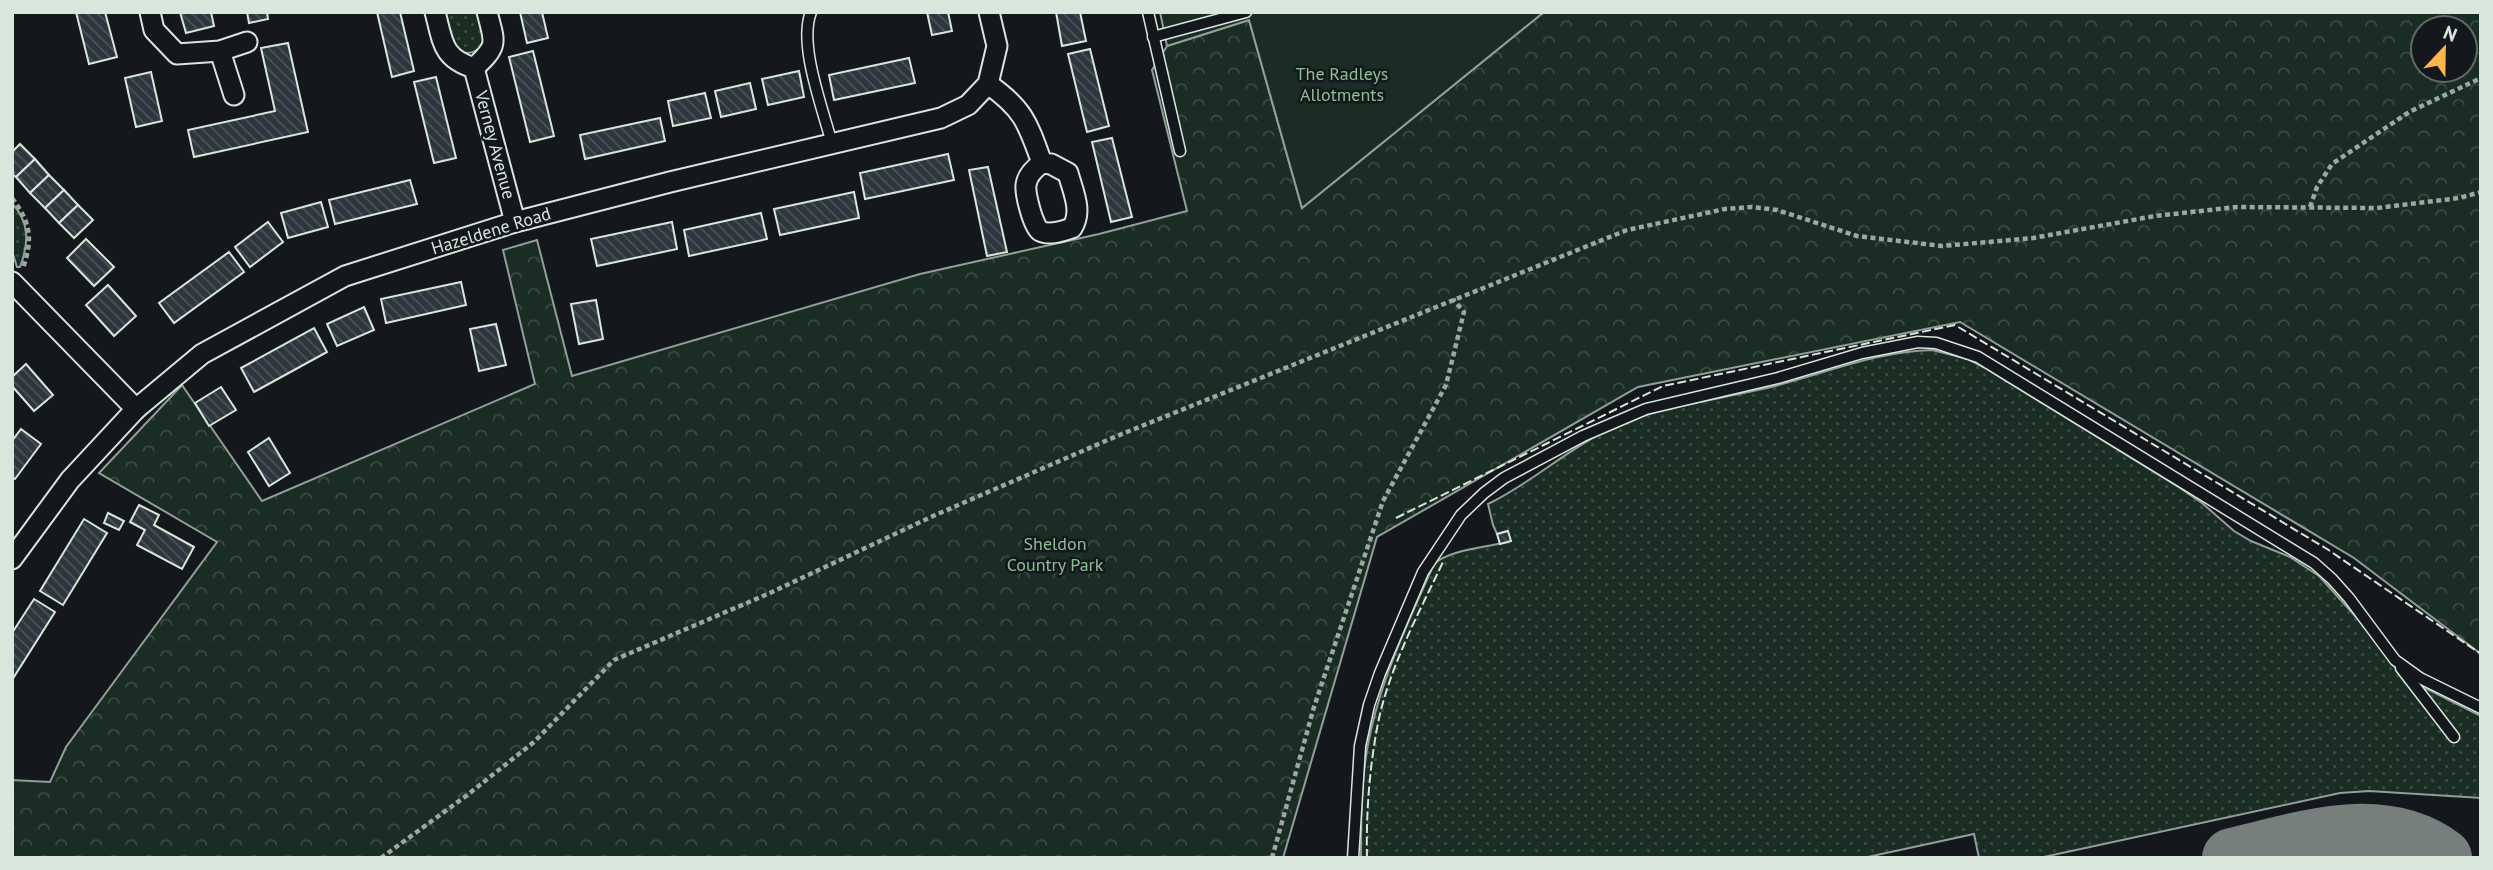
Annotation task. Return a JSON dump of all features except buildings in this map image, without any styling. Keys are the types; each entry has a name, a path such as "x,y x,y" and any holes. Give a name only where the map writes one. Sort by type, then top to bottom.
{"street":[{"path":"150,12 154,30 177,54 220,51 247,42"},
{"name":"Verney Avenue","path":"435,12 446,52 462,65 474,68"},
{"name":"Verney Avenue","path":"474,68 490,53 494,41 487,12"},
{"path":"989,12 997,46 988,85 1007,97 1027,121 1042,163"},
{"path":"220,51 234,95"},
{"name":"Verney Avenue","path":"474,68 515,222"},
{"name":"Hazeldene Road","path":"13,557 70,480 136,410 202,354 345,276 515,222 941,118 968,105 988,85"},
{"path":"12,282 136,410"}],"lane":[{"path":"811,12 807,23 807,51 832,144"},
{"path":"1148,12 1180,151"},
{"path":"1153,37 1246,12"},
{"path":"1353,858 1357,770 1369,705 1409,600 1423,572 1470,504 1521,469 1627,415 1918,342 1936,343 1978,357 2314,563 2332,579 2454,737"},
{"path":"2395,660 2420,678 2481,708"}],"path":[{"path":"2310,207 2317,187 2332,164 2409,112 2481,78"},
{"path":"381,858 534,742 614,660 1105,441 1627,230 1725,209 1752,208 1777,210 1857,236 1942,246 2033,238 2155,216 2224,208 2377,208 2459,198 2481,192"},
{"path":"12,198 23,212 30,231 29,250 23,268 12,282"},
{"path":"1272,858 1314,707 1383,501 1446,385 1464,312 1453,299"}],"green space":[{"path":"444,12 481,12 486,40 469,53 449,44"},
{"name":"The Radleys Allotments","path":"1160,12 1544,12 1302,208 1249,20 1167,46"},
{"name":"Sheldon Country Park","path":"1544,12 2481,12 2481,654 2354,558 1960,322 1638,387 1377,537 1283,858 12,858 12,780 50,782 66,747 217,542 99,473 182,385 262,501 535,384 503,250 537,240 572,376 920,274 1099,234 1187,211 1152,70 1167,46 1249,20 1302,208"},
{"path":"12,203 22,218 26,234 20,267 17,267 12,251"},
{"path":"1932,350 1968,359 1985,368 2180,488 2234,531 2290,557 2319,576 2357,618 2403,677 2481,716 2481,798 2369,791 2340,793 2039,858 1979,858 1974,834 1863,858 1361,858 1365,762 1376,708 1390,666 1434,564 1459,552 1510,541 1507,531 1497,534 1488,504 1595,436 1648,414 1771,387 1891,354"}],"taxiway":[{"path":"2232,858 2312,839 2366,834 2392,836 2418,844 2442,858"}],"fence":[{"path":"1396,518 1663,386 1955,325 2327,549 2481,654"},
{"path":"1367,858 1370,780 1381,711 1403,646 1443,562"}]}
